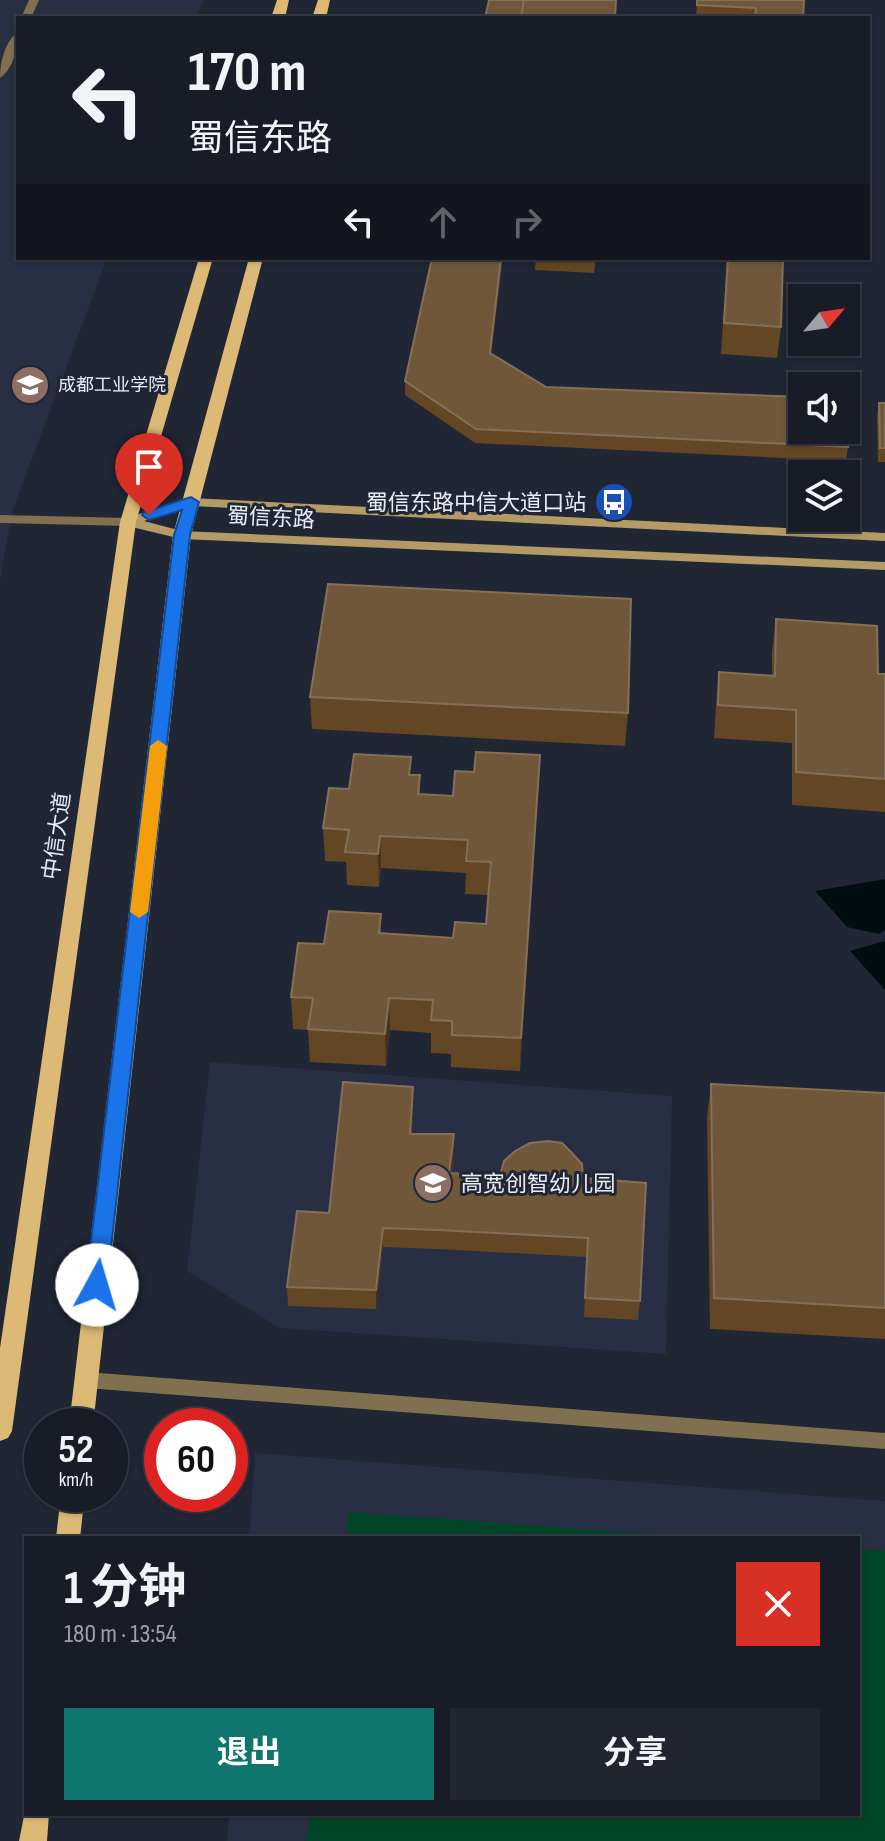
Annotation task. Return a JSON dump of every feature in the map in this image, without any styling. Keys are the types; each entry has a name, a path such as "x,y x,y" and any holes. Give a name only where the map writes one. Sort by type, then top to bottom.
{"main road":[{"name":"中信大道","path":"0,1431 128,522 205,260"},
{"path":"83,1408 182,535 255,260"},
{"name":"蜀信东路","path":"128,522 191,502 885,537"},
{"name":"蜀信东路","path":"128,522 182,535 885,566"},
{"path":"68,1536 71,1512"},
{"path":"33,1841 36,1816"}],"street":[{"path":"0,75 16,39"},
{"path":"0,519 128,522"},
{"path":"86,1380 885,1441"}],"shaded area":[{"name":"成都工业学院","path":"0,0 203,0 198,16 16,16 16,260 106,260 12,512 0,582"},
{"path":"885,879 885,930 879,934 847,927 815,891"},
{"path":"885,941 885,990 850,951"},
{"name":"高宽创智幼儿园","path":"210,1062 672,1096 666,1354 280,1328 187,1271"},
{"path":"255,1453 885,1501 885,1841 227,1841 229,1816 860,1816 860,1536 249,1536"}],"green space":[{"path":"349,1512 677,1536 345,1536"},
{"path":"860,1549 885,1551 885,1841 306,1841 310,1816 860,1816"}],"building":[{"path":"489,0 524,0 521,16 485,16"},
{"path":"524,0 616,0 615,16 521,16"},
{"path":"697,0 804,0 803,16 755,16 756,8 697,5"},
{"path":"432,260 501,260 490,353 546,387 788,396 788,444 848,444 848,447 476,429 405,381"},
{"path":"728,260 783,260 781,327 724,323"},
{"path":"879,403 885,403 885,448 880,448"},
{"path":"328,584 631,599 628,713 310,697"},
{"path":"776,619 877,626 878,674 885,674 885,779 796,772 796,710 718,705 719,672 775,676"},
{"path":"476,752 540,755 521,1038 452,1035 452,1021 431,1020 433,1000 389,998 385,1034 308,1029 313,998 291,997 298,943 324,944 329,911 381,914 379,933 453,938 455,922 486,924 491,862 466,861 468,840 380,836 378,854 345,852 349,830 323,828 329,788 349,789 354,754 411,757 409,775 420,775 418,794 453,796 455,771 474,772"},
{"name":"高宽创智幼儿园","path":"343,1082 413,1087 410,1134 454,1134 449,1173 500,1176 504,1161 515,1151 530,1143 548,1141 562,1143 572,1153 582,1164 583,1178 646,1183 640,1301 585,1298 588,1238 437,1230 383,1228 376,1290 287,1287 297,1211 329,1213"},
{"path":"711,1084 885,1093 885,1308 714,1298"}],"slow traffic":[{"path":"139,912 158,746"}],"place":[{"name":"成都工业学院","path":"30,385"},
{"name":"蜀信东路中信大道口站","path":"614,502"},
{"name":"高宽创智幼儿园","path":"433,1183"}],"route":[{"path":"97,1285 182,535 191,502 149,515"}]}
